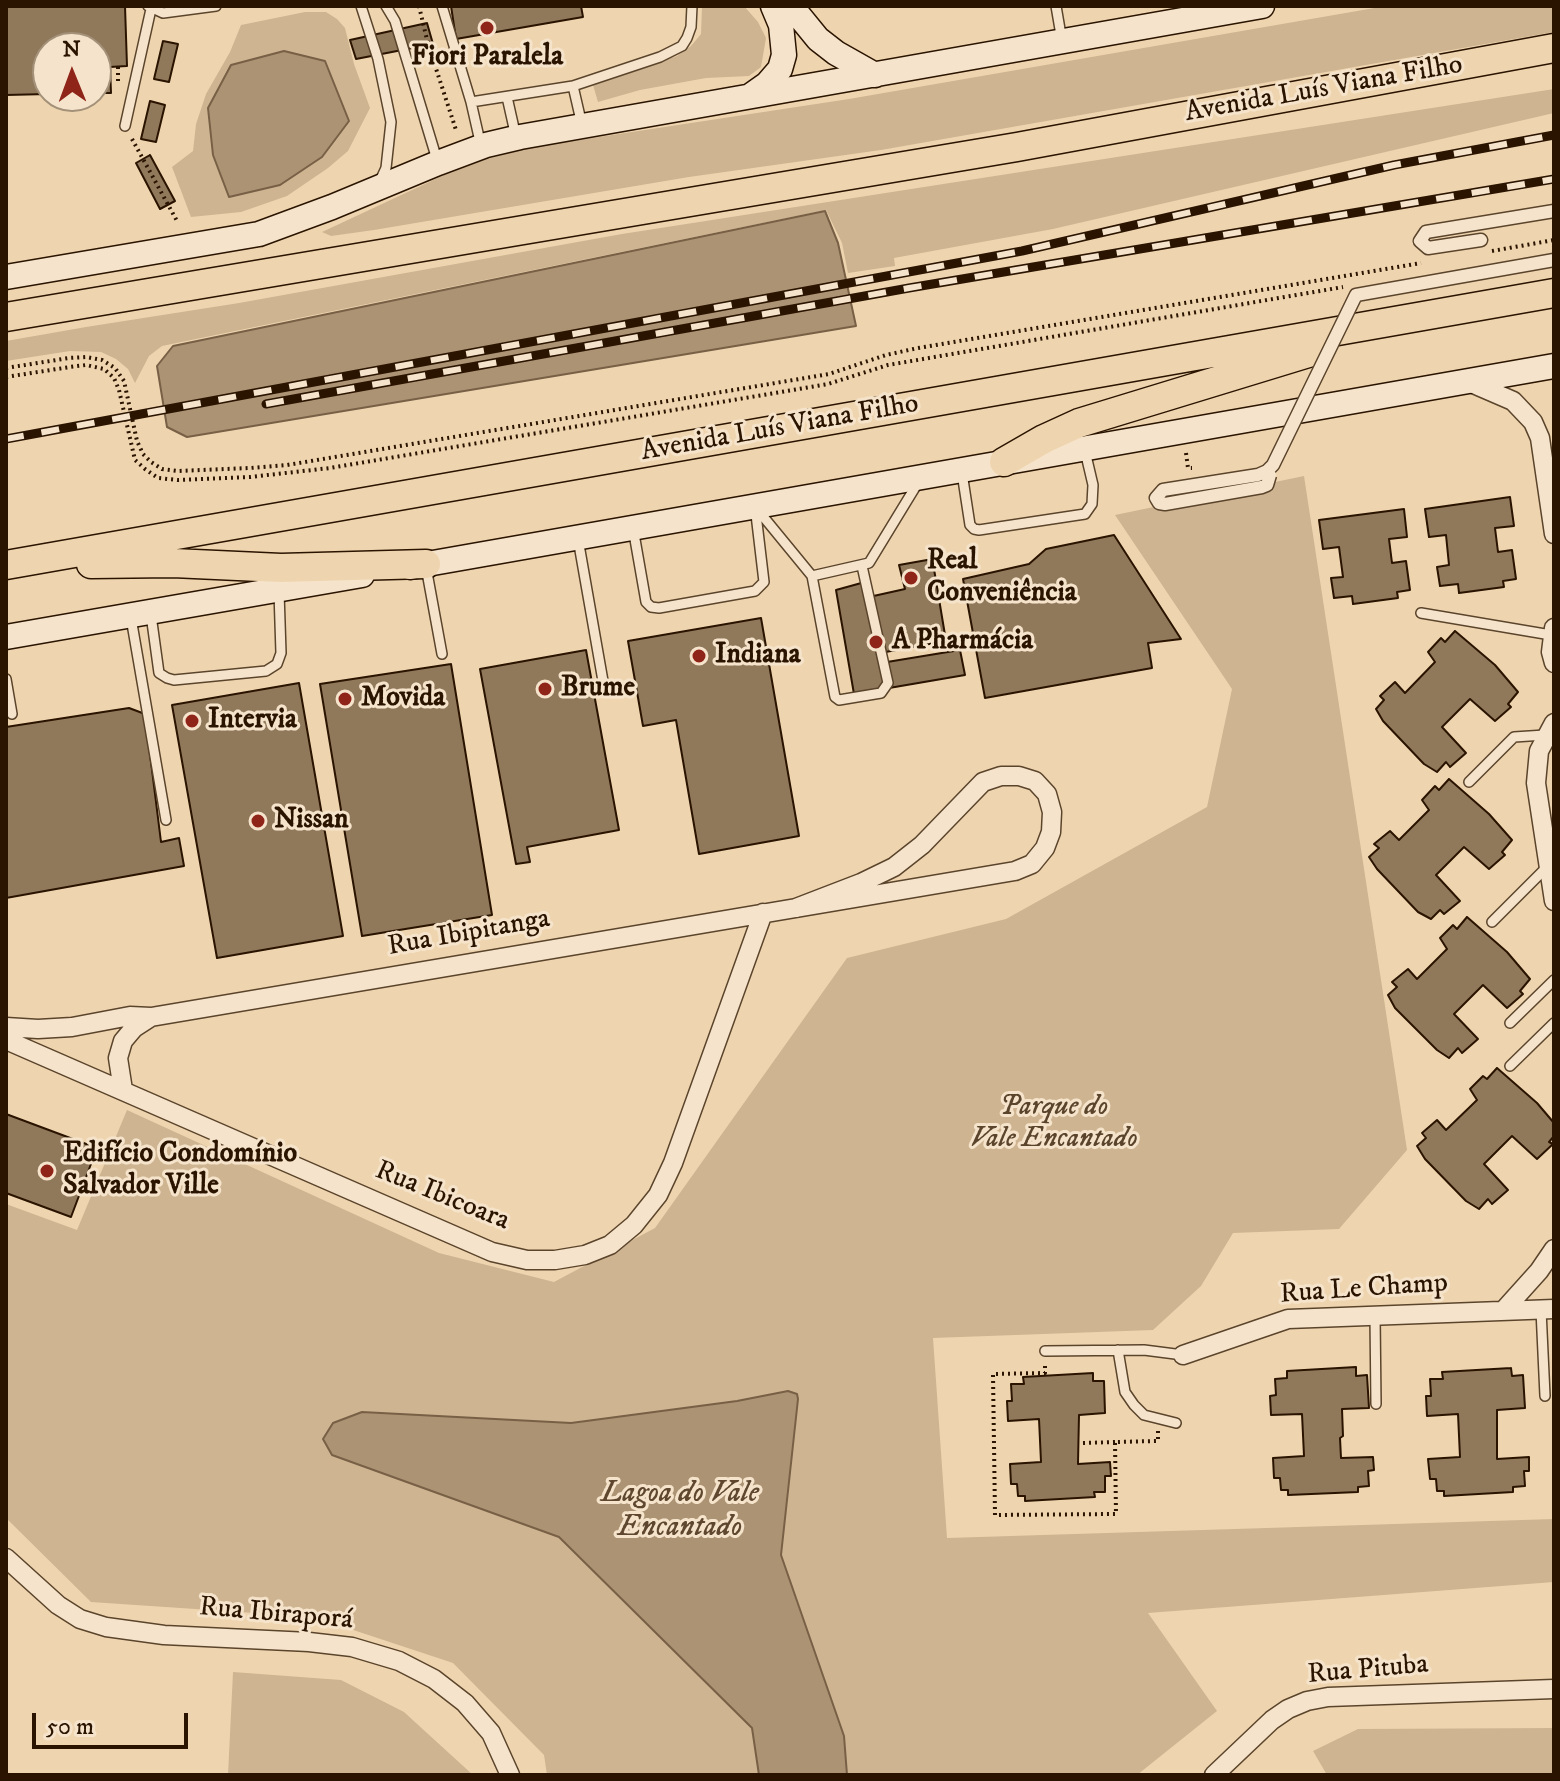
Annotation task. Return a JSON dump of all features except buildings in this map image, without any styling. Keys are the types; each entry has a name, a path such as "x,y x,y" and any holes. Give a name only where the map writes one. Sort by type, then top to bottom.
{"highway":[{"name":"Avenida Luís Viana Filho","path":"6,317 1017,147 1554,48"},
{"name":"Avenida Luís Viana Filho","path":"6,565 1554,293"},
{"path":"1004,462 1079,423 1447,312"},
{"path":"6,565 173,563 311,568 426,564"}],"main road":[{"path":"750,96 767,84 780,69 784,55 781,25 773,6"},
{"path":"791,6 818,39 875,75"},
{"path":"6,277 259,234 438,163 516,138 1262,6"},
{"path":"6,637 1554,366"}],"street":[{"path":"1481,240 1428,248 1420,241 1426,232 1554,211"},
{"path":"1270,475 1267,485 1262,487 1165,504 1159,503 1156,498 1163,490 1258,475 1273,465 1356,295 1554,260"},
{"path":"1467,381 1513,401 1547,433 1554,534"},
{"path":"1553,631 1551,652 1554,663"},
{"path":"1550,729 1539,751 1536,783 1554,901"},
{"name":"Rua Ibipitanga","path":"6,1027 72,1027 130,1016 151,1017 1015,871 1032,864 1045,848 1051,832 1052,812 1047,794 1035,781 1019,776 1001,776 983,782 922,845 894,867 796,908"},
{"name":"Rua Ibicoara","path":"6,1040 492,1252 527,1260 555,1260 585,1255 610,1245 634,1225 658,1195 673,1163 763,913"},
{"path":"123,1090 118,1058 123,1041 134,1028 151,1017"},
{"path":"1503,1311 1554,1249"},
{"name":"Rua Le Champ","path":"1183,1355 1288,1319 1548,1310"},
{"name":"Rua Ibiraporá","path":"6,1558 58,1605 80,1619 106,1627 164,1635 309,1642 352,1647 399,1661 434,1679 465,1703 491,1733 510,1775"},
{"name":"Rua Pituba","path":"1214,1775 1272,1720 1307,1701 1328,1697 1554,1689"}],"lane":[{"path":"125,126 149,8 163,13 216,6"},
{"path":"361,6 378,59 391,122 386,168 376,189"},
{"path":"386,6 395,21 438,163"},
{"path":"442,6 481,147"},
{"path":"471,102 573,86 660,57 682,46 691,27 692,6"},
{"path":"1056,6 1062,41"},
{"path":"573,86 582,125"},
{"path":"507,97 516,138"},
{"path":"961,470 970,525 974,529 1085,514 1092,504 1093,485 1085,448"},
{"path":"812,576 862,566 873,559 921,477"},
{"path":"755,506 812,576 835,697 839,700 881,693 888,683 862,566"},
{"path":"633,528 646,602 651,607 755,591 764,582 755,506"},
{"path":"578,537 603,681"},
{"path":"426,564 442,654"},
{"path":"141,613 159,673 167,678 174,680 266,671 277,664 281,653 279,589"},
{"path":"141,613 166,820"},
{"path":"1421,613 1553,631"},
{"path":"6,679 12,714"},
{"path":"1469,782 1514,737 1550,729"},
{"path":"1492,922 1549,865"},
{"path":"1510,1023 1554,980"},
{"path":"1510,1066 1554,1023"},
{"path":"1545,1396 1548,1310"},
{"path":"1375,1314 1376,1404"},
{"path":"1118,1350 1125,1392 1144,1415 1176,1423"},
{"path":"1045,1351 1144,1350 1183,1355"}],"path":[{"path":"419,6 456,130"},
{"path":"142,160 177,221"},
{"path":"1490,252 1554,240"},
{"path":"6,368 69,358 102,360 115,368 124,381 137,441 151,462 162,469 178,471 250,468 287,465 829,374 918,348 1428,262"},
{"path":"6,377 86,365 104,369 114,378 119,390 135,460 145,469 158,478 178,480 250,477 330,468 828,384 888,365 1353,285"},
{"path":"1045,1351 1045,1373 993,1374 995,1515 1116,1514 1115,1442"},
{"path":"1083,1443 1158,1441 1158,1420"}],"green space":[{"path":"702,6 744,6 758,22 766,38 761,67 749,76 706,78 640,90 598,102 593,85 677,56 691,46 701,34"},
{"path":"1386,6 1554,6 1554,32 881,150 689,177 374,230 331,236 322,232 442,176 487,159 533,147 849,99"},
{"path":"305,12 326,12 345,28 370,108 348,151 287,196 241,212 191,217 172,167 193,151 196,124 206,94 230,52 241,25"},
{"path":"1554,89 1554,113 1053,229 894,258 895,266 848,273 842,243 826,210 162,346 149,356 135,383 128,369 101,352 70,351 6,361 6,341 239,303 622,234"},
{"name":"Parque do Vale Encantado","path":"1304,476 1407,1150 1339,1229 1233,1233 1201,1286 1153,1330 933,1338 947,1538 1554,1519 1554,1582 1148,1613 1217,1711 1137,1775 847,1775 844,1736 781,1555 798,1399 788,1391 737,1401 571,1423 362,1412 332,1455 559,1537 752,1728 759,1775 547,1775 544,1755 453,1663 314,1617 91,1602 6,1518 6,1204 77,1230 127,1110 439,1253 554,1282 655,1228 847,958 1006,919 1207,807 1232,689 1115,515"},
{"path":"233,1672 341,1680 404,1712 473,1775 228,1775"},
{"path":"1554,1728 1554,1775 1327,1775 1313,1751 1358,1729"}],"water":[{"path":"284,51 325,61 349,121 322,157 280,185 229,197 213,155 208,108 231,65"},
{"path":"825,211 838,243 856,326 187,437 167,427 157,366 173,346"},
{"name":"Lagoa do Vale Encantado","path":"788,1391 797,1394 798,1399 781,1555 844,1736 847,1775 759,1775 752,1728 559,1537 332,1455 323,1439 333,1423 362,1412 571,1423 737,1401"}],"railway":[{"path":"6,439 1022,251 1394,165 1554,135"},
{"path":"266,404 909,288 1554,179"}],"place":[{"name":"Fiori Paralela","path":"487,28"},
{"name":"Real Conveniência","path":"911,578"},
{"name":"A Pharmácia","path":"876,642"},
{"name":"Indiana","path":"699,656"},
{"name":"Brume","path":"545,689"},
{"name":"Movida","path":"345,699"},
{"name":"Intervia","path":"192,721"},
{"name":"Nissan","path":"258,821"},
{"name":"Edifício Condomínio Salvador Ville","path":"47,1171"}]}
